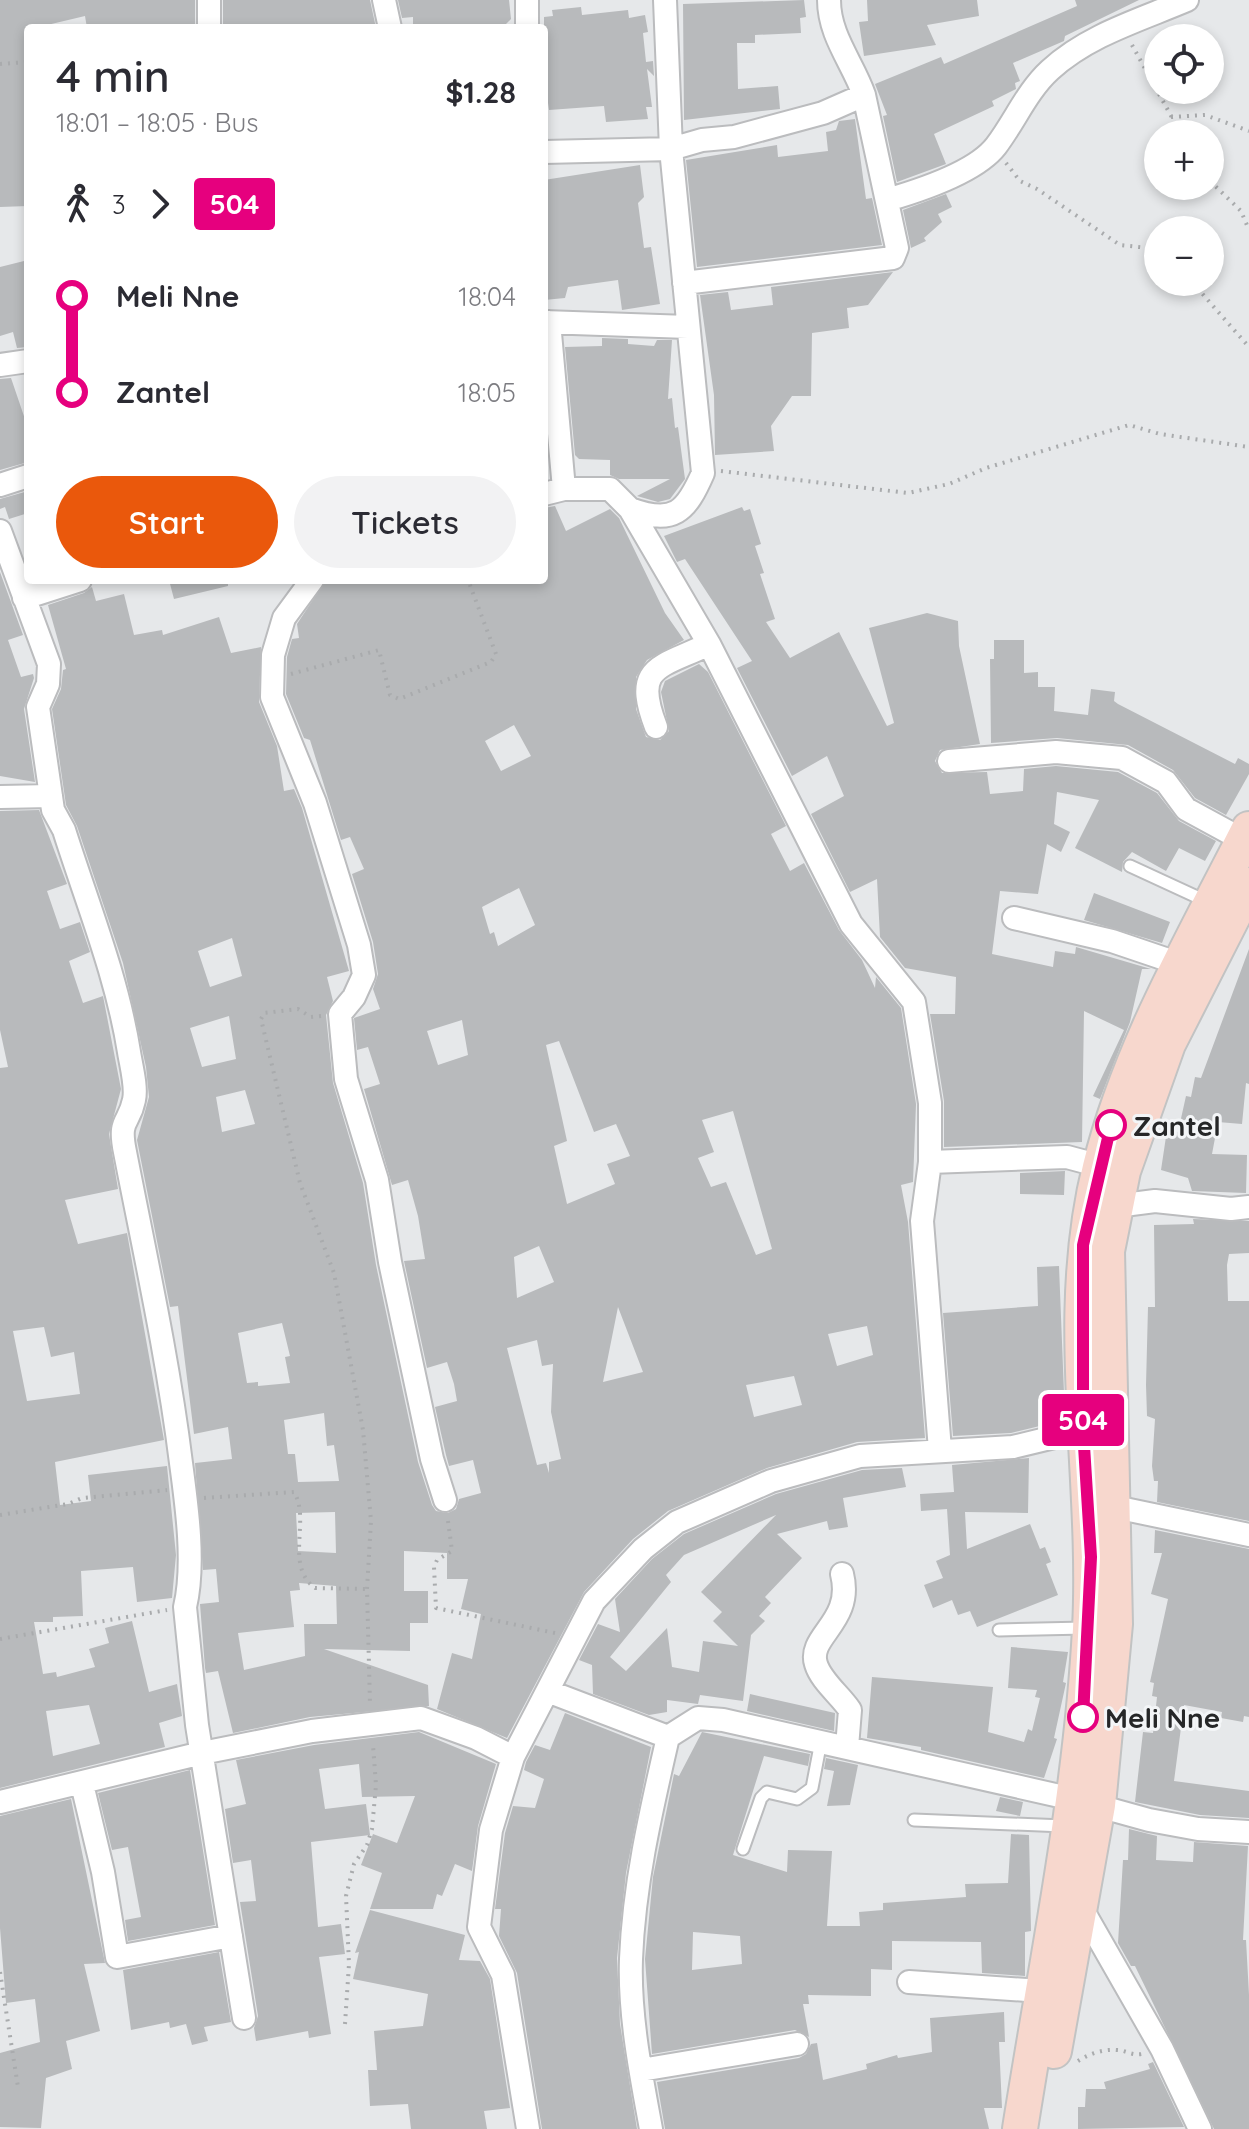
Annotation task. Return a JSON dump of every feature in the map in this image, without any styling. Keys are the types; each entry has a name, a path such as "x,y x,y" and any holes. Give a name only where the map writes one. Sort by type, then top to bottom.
{"main road":[{"path":"1042,2129 1082,1909 1080,1810 1091,1557 1083,1430 1083,1245 1111,1169 1168,1044 1222,910 1246,835"},
{"path":"1020,2129 1041,1991 1080,1810 1115,1624 1115,1507 1107,1251 1116,1206 1111,1169 1117,1104 1180,964 1222,910 1249,885"}],"street":[{"path":"209,0 209,24"},
{"path":"384,0 389,24"},
{"path":"527,0 527,24"},
{"path":"630,509 652,517 672,514 689,506 703,473 671,149 665,0"},
{"path":"684,283 893,258 897,248 864,95 857,73 837,40 829,0"},
{"path":"887,200 952,176 995,148 1030,93 1050,70 1095,38 1187,0"},
{"path":"548,152 671,149 702,140 734,137 823,113 864,95"},
{"path":"548,322 688,327"},
{"path":"548,346 554,491 610,489 630,509 709,644 851,924 914,1002 930,1103 930,1162 922,1221 940,1450"},
{"path":"0,365 24,362"},
{"path":"0,485 24,477"},
{"path":"0,531 49,664 48,684 38,707 51,796 118,996 134,1100 122,1123 124,1148 146,1246 185,1494 191,1590 185,1607 202,1753 244,2018"},
{"path":"24,598 68,584"},
{"path":"309,584 284,618 273,655 272,697 315,803 359,945 364,975 354,997 340,1014 346,1079 377,1180 390,1262 432,1459 445,1500"},
{"path":"656,727 646,701 645,684 652,671 709,644"},
{"path":"949,761 1056,752 1122,758 1166,782 1186,809 1246,835"},
{"path":"0,797 51,796"},
{"path":"1014,918 1112,941 1180,964"},
{"path":"930,1162 1067,1157 1111,1169"},
{"path":"1116,1206 1155,1201 1231,1209 1249,1207"},
{"path":"528,2129 503,1975 479,1927 491,1830 513,1757 550,1692 573,1637 594,1601 643,1549 677,1522 771,1481 860,1456 1013,1447 1083,1430"},
{"path":"1115,1507 1249,1535"},
{"path":"842,1574 846,1593 843,1607 815,1650 816,1665 850,1710 847,1747"},
{"path":"550,1692 668,1737"},
{"path":"651,2129 641,2070 631,1962 639,1866 668,1737 698,1718 847,1747 1080,1810 1198,1829 1249,1832"},
{"path":"0,1802 202,1753 312,1731 428,1719 513,1757"},
{"path":"82,1784 103,1872 117,1957 231,1936"},
{"path":"1082,1909 1162,2049 1200,2129"},
{"path":"909,1982 1041,1991"},
{"path":"641,2070 797,2044"}],"lane":[{"path":"1130,866 1222,910"},
{"path":"999,1630 1090,1628"},
{"path":"743,1849 761,1798 767,1792 797,1799 812,1788 821,1741"},
{"path":"914,1820 1080,1810"}],"path":[{"path":"1122,27 1173,120"},
{"path":"0,64 24,62"},
{"path":"1171,117 1205,115 1249,131"},
{"path":"995,148 1020,181 1037,189 1120,245 1144,248"},
{"path":"1224,195 1241,211 1249,230"},
{"path":"1204,296 1249,347"},
{"path":"703,473 731,469 908,493 949,484 986,468 1129,425 1160,434 1249,447"},
{"path":"273,679 379,650 390,695 399,699 491,662 496,654 470,584"},
{"path":"340,1014 311,1017 298,1009 264,1013 261,1019 300,1183 334,1273 348,1341 368,1476 371,1521 367,1589 376,1785 372,1829 367,1845 354,1864 346,1896 349,1964 345,2024"},
{"path":"0,1515 68,1504 82,1498 294,1492 297,1496 300,1565 310,1585 315,1588 367,1589"},
{"path":"445,1500 452,1551 437,1560 434,1567 436,1608 573,1637"},
{"path":"0,1639 185,1607"},
{"path":"0,1972 18,2087"},
{"path":"1049,2079 1089,2054 1117,2050 1134,2056 1162,2049"}],"building":[{"path":"0,0 195,0 195,24 86,24 85,16 51,24 24,24 24,206 0,207"},
{"path":"223,0 370,0 375,24 223,24"},
{"path":"398,0 509,0 511,19 506,24 413,24 413,17 402,18"},
{"path":"804,0 806,17 800,18 801,33 755,35 755,43 737,43 738,89 778,86 780,109 684,120 683,4"},
{"path":"867,0 977,0 979,16 927,25 936,45 864,56 859,22 868,21"},
{"path":"1075,0 1139,0 1065,36 1064,41 1013,63 1020,81 1015,83 1016,89 992,101 994,106 934,134 946,164 897,182 883,116 887,115 875,84 941,57 944,64 1077,6"},
{"path":"581,7 582,15 628,10 629,18 645,15 648,32 643,33 646,62 653,61 654,76 647,69 652,107 646,107 648,119 606,122 604,106 549,110 548,24 544,24 544,17 553,16 552,10"},
{"path":"855,119 866,199 872,198 882,245 697,267 686,160 777,145 778,157 828,151 826,132 836,130 839,121"},
{"path":"640,165 644,197 638,203 644,248 651,247 660,304 622,310 618,280 568,287 565,298 548,300 548,179"},
{"path":"946,194 952,207 938,214 942,222 924,238 926,241 911,248 903,210"},
{"path":"24,261 24,347 17,348 13,332 0,336 0,267"},
{"path":"893,272 868,305 847,308 849,328 812,333 811,396 792,396 771,426 774,451 715,455 714,395 700,295 728,292 731,310 773,305 771,287"},
{"path":"602,338 628,339 628,344 654,346 657,340 672,340 668,399 672,398 685,479 670,499 658,502 637,496 670,479 619,479 610,475 610,460 579,459 575,455 565,347 602,346"},
{"path":"11,378 24,416 24,463 0,470 0,379"},
{"path":"24,492 24,514 9,519 5,507 0,509 0,499"},
{"path":"555,506 566,531 610,509 619,518 665,613 684,640 647,660 636,677 636,709 646,737 660,740 669,731 661,692 665,681 699,664 708,672 786,826 771,834 790,871 804,863 839,930 862,960 875,988 876,977 901,1008 916,1104 913,1182 901,1185 908,1222 925,1438 857,1442 767,1468 668,1511 633,1539 584,1592 507,1738 437,1709 452,1653 472,1659 481,1614 461,1609 468,1579 447,1579 447,1553 404,1551 404,1591 428,1591 428,1623 410,1623 410,1651 324,1649 428,1685 429,1706 310,1717 233,1733 218,1671 206,1673 205,1668 200,1604 219,1602 216,1569 203,1570 195,1463 232,1459 228,1427 194,1434 178,1306 170,1307 137,1140 149,1097 146,1067 123,963 77,826 66,805 52,709 61,689 63,670 66,669 48,605 84,593 92,587 96,601 124,594 134,635 162,630 163,635 219,617 231,653 261,647 259,702 277,746 284,791 294,789 302,808 349,971 327,977 333,1001 326,1015 333,1083 363,1183 376,1265 418,1462 436,1511 448,1513 456,1509 459,1499 481,1493 473,1460 449,1466 435,1407 457,1401 454,1384 447,1362 427,1368 404,1261 425,1259 418,1216 408,1180 392,1185 364,1089 380,1084 368,1047 357,1050 354,1018 380,1009 373,989 378,974 373,942 352,874 364,869 350,837 341,840 310,740 304,738 286,694 287,657 292,639 299,638 297,624 323,584 548,584 548,507","holes":["514,725 531,756 501,771 485,741","519,888 535,925 498,946 494,932 490,934 482,907","232,938 242,976 210,987 198,951","229,1016 236,1059 202,1067 190,1028","462,1020 468,1055 438,1065 427,1031","559,1041 594,1132 616,1124 630,1156 607,1164 615,1184 567,1204 554,1146 567,1141 546,1045","245,1090 255,1124 222,1132 216,1097","733,1111 772,1249 756,1255 726,1182 711,1187 698,1158 714,1152 702,1120","539,1246 554,1282 517,1298 514,1257","618,1307 643,1372 603,1382","282,1323 290,1356 285,1357 290,1383 258,1386 258,1382 247,1383 238,1333","867,1326 873,1355 837,1366 828,1334","537,1340 542,1366 553,1364 551,1412 561,1459 549,1462 549,1473 546,1463 537,1465 507,1348","794,1376 802,1405 754,1417 746,1385","324,1413 327,1446 334,1445 339,1481 298,1482 295,1454 288,1454 284,1420","335,1512 336,1553 298,1551 296,1513","299,1583 336,1586 337,1624 304,1624 305,1656 244,1670 238,1633 294,1627 290,1591 300,1590"]},
{"path":"742,507 744,511 750,509 761,544 755,546 764,573 760,574 775,619 766,622 790,658 839,632 887,726 894,723 869,628 927,613 958,621 959,646 980,744 940,750 935,761 942,773 987,772 990,794 1023,791 1024,769 1056,766 1118,772 1157,793 1179,821 1216,841 1205,861 1179,848 1166,871 1132,852 1123,862 1122,872 1075,848 1099,800 1057,792 1054,824 1070,832 1061,852 1047,844 1038,894 1000,891 992,954 1053,967 1055,951 1075,954 1076,947 1151,969 1142,969 1130,1022 1100,1099 1093,1096 1124,1030 1084,1011 1082,1142 944,1147 944,1101 930,1014 955,1014 956,977 905,968 880,937 877,879 850,892 811,814 844,796 827,756 792,776 737,668 752,661 685,559 677,562 664,536"},
{"path":"0,572 23,635 8,640 21,677 33,674 34,678 24,709 35,782 0,776"},
{"path":"170,584 228,584 228,586 174,599"},
{"path":"994,640 1024,640 1024,673 1038,672 1038,687 1055,687 1054,711 1088,715 1091,689 1115,692 1114,701 1118,704 1235,764 1238,758 1249,764 1249,774 1226,815 1195,798 1173,770 1128,745 1057,738 991,743 990,659 994,659"},
{"path":"39,810 67,884 47,891 60,929 80,922 90,952 69,961 83,1003 103,996 121,1089 109,1134 118,1189 65,1200 78,1244 127,1233 164,1440 55,1462 60,1505 91,1501 88,1475 167,1466 176,1555 172,1598 137,1602 133,1567 81,1571 83,1616 53,1617 53,1622 34,1622 43,1674 56,1672 57,1677 95,1667 89,1649 109,1643 105,1628 132,1621 149,1692 177,1684 182,1716 159,1723 165,1747 0,1788 0,1068 8,1067 0,1030 0,811","holes":["44,1327 51,1357 74,1352 80,1394 27,1401 13,1331","89,1705 100,1744 53,1756 46,1711"]},
{"path":"1094,893 1170,922 1162,943 1084,920"},
{"path":"1249,949 1249,1084 1246,1083 1242,1124 1218,1122 1212,1154 1247,1155 1246,1193 1192,1191 1188,1178 1161,1170 1167,1130 1178,1132 1186,1096 1191,1097 1195,1077 1201,1078"},
{"path":"1065,1171 1064,1195 1020,1194 1020,1173"},
{"path":"1193,1219 1249,1221 1249,1253 1229,1254 1227,1265 1228,1301 1249,1301 1249,1521 1157,1502 1158,1481 1154,1481 1152,1466 1155,1419 1147,1416 1146,1385 1148,1307 1155,1307 1154,1225 1194,1224"},
{"path":"1059,1266 1064,1393 1043,1394 1044,1425 1011,1433 953,1436 943,1313 1038,1306 1037,1267"},
{"path":"1029,1458 1028,1513 965,1512 967,1549 1030,1524 1040,1549 1045,1547 1051,1562 1046,1564 1058,1595 977,1627 970,1611 958,1615 952,1600 933,1608 924,1585 943,1578 936,1561 950,1555 947,1509 921,1511 920,1494 954,1492 952,1465"},
{"path":"902,1468 906,1487 843,1498 848,1527 829,1530 827,1521 777,1534 802,1558 765,1597 771,1603 759,1616 765,1621 751,1635 743,1701 700,1695 698,1704 667,1700 667,1712 649,1715 593,1694 592,1665 579,1660 598,1624 620,1632 615,1599 652,1559 684,1534 776,1494 862,1470","holes":["776,1515 701,1592 722,1612 713,1621 738,1646 703,1641 699,1672 672,1667 667,1628 626,1671 610,1657 671,1582 666,1575 684,1555"]},
{"path":"1155,1530 1249,1549 1249,1717 1244,1716 1243,1722 1221,1718 1222,1712 1184,1705 1174,1781 1249,1791 1249,1818 1200,1815 1135,1802 1143,1732 1153,1733 1157,1697 1152,1696 1154,1683 1150,1682 1168,1599 1151,1594 1162,1553 1154,1553"},
{"path":"1011,1647 1068,1652 1063,1682 1066,1683 1054,1738 1057,1739 1044,1778 921,1750 921,1747 867,1738 872,1677 993,1687 988,1732 1024,1742 1028,1729 1032,1731 1040,1698 1035,1697 1037,1690 1008,1688"},
{"path":"750,1694 835,1713 834,1731 747,1711"},
{"path":"565,1713 651,1747 626,1873 617,1958 620,2024 637,2129 542,2129 517,1973 499,1936 501,1909 495,1909 505,1833 513,1806 535,1808 544,1779 524,1770 526,1762 535,1745 550,1750"},
{"path":"419,1732 496,1764 478,1826 472,1871 455,1864 442,1896 437,1894 433,1909 370,1909 382,1873 361,1865 373,1834 397,1843 415,1796 362,1797 359,1764 319,1769 325,1809 366,1804 370,1835 311,1842 318,1927 341,1924 345,1954 319,1957 331,2034 309,2038 308,2031 256,2041 254,2028 258,2016 240,1902 256,1901 251,1860 233,1863 225,1809 246,1804 236,1760 314,1745"},
{"path":"702,1732 810,1754 808,1766 764,1756 733,1855 787,1872 788,1850 832,1851 827,1926 860,1926 859,1912 883,1910 883,1903 966,1897 965,1884 1008,1883 1011,1834 1029,1835 1031,1931 1025,1932 1025,1976 982,1973 981,1942 892,1941 892,1970 871,1969 871,1996 808,1995 809,2004 803,2004 809,2037 795,2030 652,2054 645,1959 653,1877 674,1774 679,1776","holes":["693,1932 740,1936 742,1964 692,1970"]},
{"path":"826,1758 858,1765 850,1805 827,1806 834,1771 824,1769"},
{"path":"190,1770 215,1925 128,1941 125,1920 141,1917 128,1847 112,1850 98,1793"},
{"path":"1000,1797 1023,1802 1020,1816 996,1811"},
{"path":"71,1799 105,1963 84,1964 100,2031 66,2041 72,2069 46,2078 41,2128 0,2127 0,2053 40,2042 35,1999 6,2003 0,1928 0,1816"},
{"path":"1129,1829 1157,1836 1156,1860 1193,1862 1194,1842 1248,1846 1243,1940 1246,1940 1249,1995 1249,2129 1214,2129 1135,1966 1131,1966 1118,1943 1123,1860 1128,1860"},
{"path":"370,1910 465,1935 459,1960 480,1961 490,1979 510,2108 484,2111 487,2129 411,2129 408,2104 370,2106 368,2070 377,2070 374,2031 423,2026 428,1994 353,1979 359,1952 355,1953"},
{"path":"219,1952 231,2022 204,2027 208,2041 192,2045 186,2024 170,2028 169,2022 131,2030 123,1970"},
{"path":"1004,2012 1005,2042 999,2042 1002,2108 984,2108 989,2129 665,2129 657,2082 799,2058 806,2054 811,2044 817,2043 823,2080 867,2069 866,2064 897,2055 898,2058 932,2052 930,2018"},
{"path":"1153,2062 1184,2127 1078,2129 1078,2107 1085,2107 1086,2089 1106,2089 1104,2082 1150,2069 1148,2064"}],"bus line":[{"name":"504","path":"1083,1717 1090,1628 1091,1557 1083,1430 1083,1245 1111,1125"}],"place":[{"name":"Zantel","path":"1111,1125"},
{"name":"Meli Nne","path":"1083,1717"}]}
